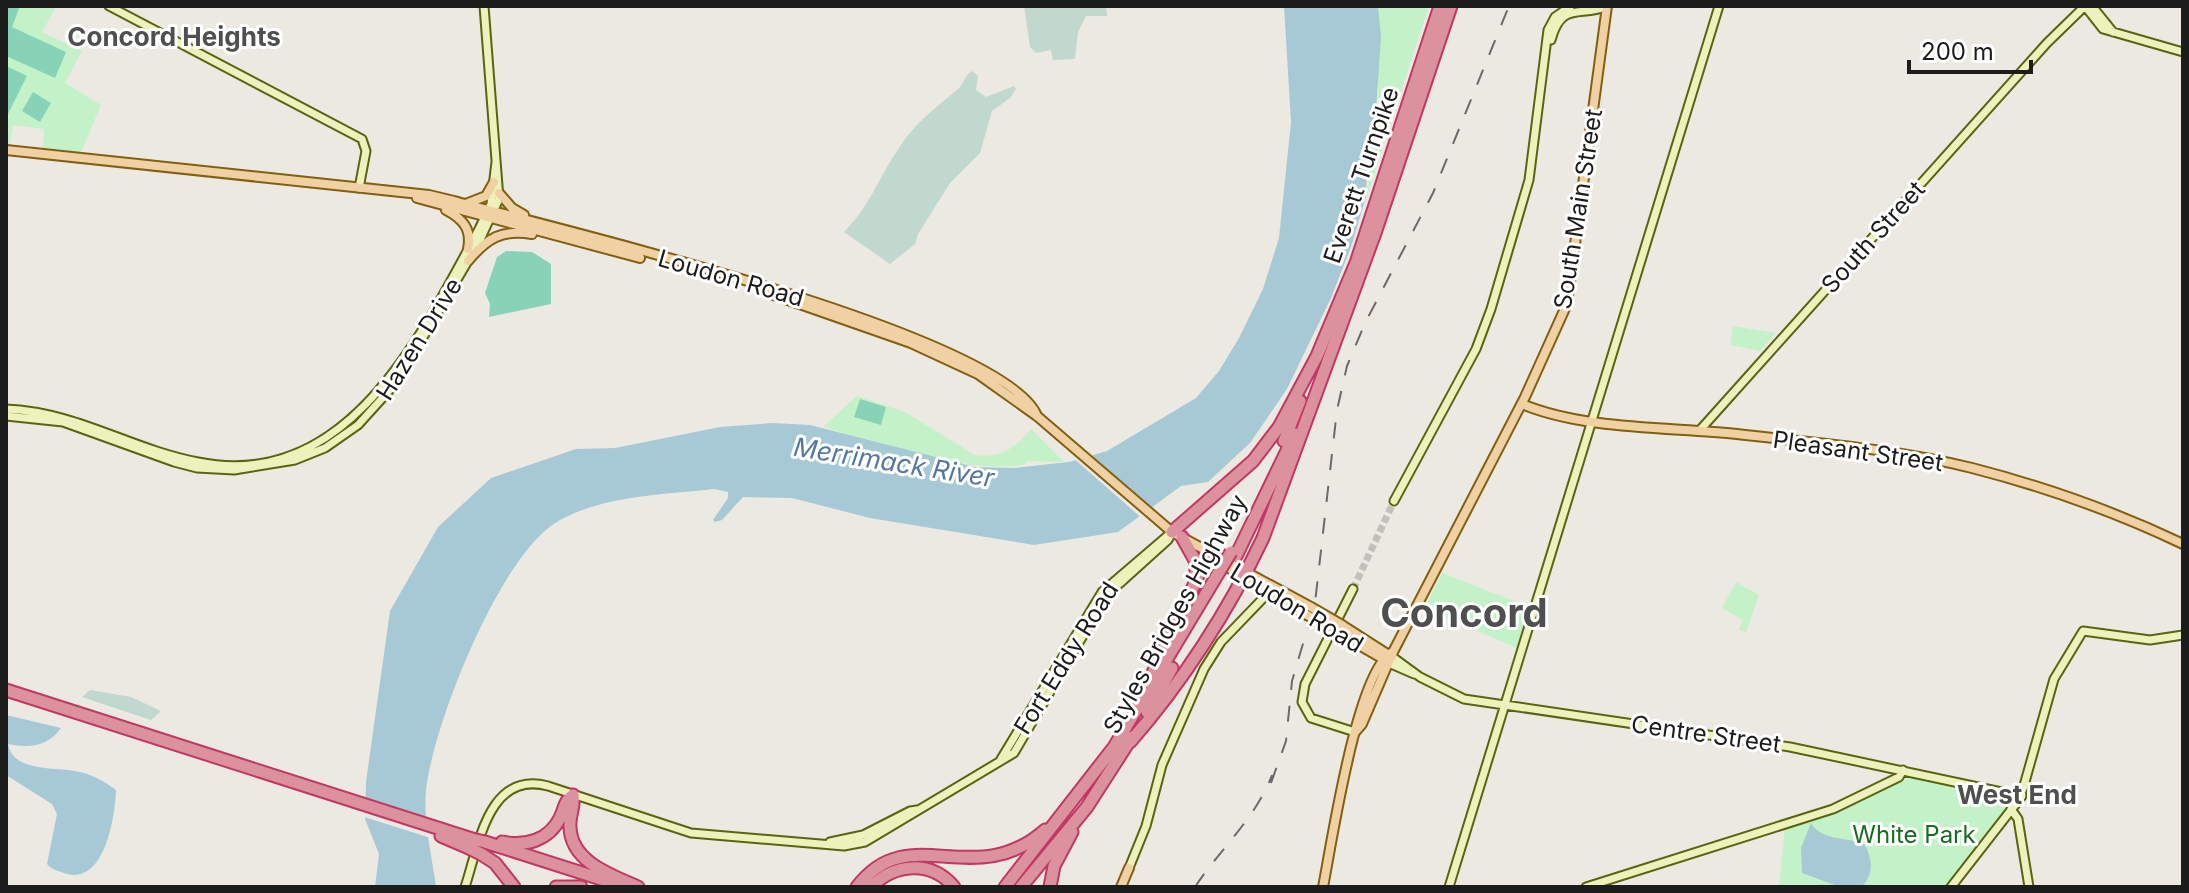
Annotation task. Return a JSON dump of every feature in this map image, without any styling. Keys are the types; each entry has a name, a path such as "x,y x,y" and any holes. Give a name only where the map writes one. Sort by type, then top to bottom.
{"highway":[{"name":"Everett Turnpike","path":"1317,356 1356,263 1440,6"},
{"name":"Everett Turnpike","path":"1336,342 1451,6"},
{"path":"1130,742 1184,670 1246,574 1284,489 1336,342"},
{"name":"Styles Bridges Highway","path":"1021,887 1130,742 1234,554 1336,342"},
{"path":"1196,581 1196,562 1177,534 1265,447 1317,356"},
{"name":"Styles Bridges Highway","path":"1234,554 1279,453 1317,356"},
{"path":"1114,747 1212,554"},
{"name":"Styles Bridges Highway","path":"1005,887 1083,802 1223,574"},
{"path":"6,690 349,803"},
{"path":"6,698 441,832 602,887"},
{"path":"477,844 536,841 553,828 567,800 573,795"},
{"path":"573,795 570,829 574,844 593,865 638,887"},
{"path":"857,887 875,869 902,859 979,866 1007,859 1027,848 1083,802"},
{"path":"1050,887 1060,853 1083,802"},
{"path":"477,844 514,887"},
{"path":"477,844 626,887"},
{"path":"871,887 891,873 918,867 937,872 954,887"},
{"path":"556,887 581,887"}],"main road":[{"name":"South Main Street","path":"1323,887 1355,732 1362,724 1390,657 1522,404 1569,298 1607,6"},
{"name":"Loudon Road","path":"6,150 359,188 465,204 586,243 736,284 911,343 978,374 1037,416 1151,516 1177,534 1390,657"},
{"path":"465,204 486,196 494,182"},
{"name":"Loudon Road","path":"401,193 573,234 780,291 930,344 1000,379 1033,406 1037,416"},
{"path":"499,193 518,213 573,234"},
{"path":"431,202 465,223 470,236 468,249"},
{"path":"468,261 490,239 513,232 567,243 586,243"},
{"name":"Pleasant Street","path":"1522,404 1544,412 1593,420 1804,441 1972,468 2134,521 2183,544"},
{"path":"1121,887 1129,868"}],"street":[{"path":"109,6 357,136 366,149 359,188"},
{"path":"484,6 496,162 490,214"},
{"path":"1394,501 1485,327 1529,180 1552,21 1571,6"},
{"path":"1548,45 1557,24 1566,14 1607,6"},
{"path":"1449,887 1719,6"},
{"name":"South Street","path":"1700,430 2078,6"},
{"path":"2085,6 2096,21 2114,32 2183,52"},
{"name":"South Street","path":"2047,43 2085,6"},
{"path":"2092,6 2114,32"},
{"path":"490,214 499,193 499,166 496,162"},
{"name":"Hazen Drive","path":"6,409 70,418 198,462 248,464 298,452 351,421 386,385 490,214"},
{"name":"Hazen Drive","path":"6,416 70,424 197,468 248,470 295,460 333,443 374,410 396,383 468,261 490,214"},
{"name":"Fort Eddy Road","path":"465,887 488,816 503,793 532,782 691,833 854,846 1000,761 1102,592 1177,534"},
{"path":"1129,868 1146,826 1162,765 1204,669 1221,642 1271,589"},
{"path":"1353,589 1305,684 1301,698 1311,718 1355,732"},
{"path":"1951,887 2011,809 2016,793 2026,778 2054,679 2083,631 2150,640 2183,635"},
{"name":"Centre Street","path":"1390,657 1414,674 1456,696 1790,747 2016,793"},
{"path":"1586,887 1833,809 1899,777 1903,770"},
{"path":"2011,809 2018,819 2029,887"}],"green space":[{"path":"6,6 56,7 42,32 82,51 65,83 101,105 81,152 43,148 44,129 13,125 10,144 6,143"},
{"path":"6,6 20,6 12,27 66,52 55,78 6,56"},
{"path":"1024,6 1106,6 1107,16 1086,16 1078,32 1075,59 1053,60 1051,50 1036,53 1030,47"},
{"path":"1378,6 1429,6 1365,202 1371,127 1378,103"},
{"path":"6,66 27,76 7,116 6,115"},
{"path":"972,71 978,76 976,90 986,97 1014,86 1016,89 1010,98 992,111 980,153 950,183 915,244 890,264 844,232 868,201 911,131 959,88"},
{"path":"33,92 51,103 40,122 22,111"},
{"path":"506,251 532,252 551,264 551,304 489,317 490,304 485,293 497,257"},
{"path":"1733,326 1776,333 1760,351 1730,345"},
{"path":"857,396 905,412 975,455 992,455 1007,450 1031,429 1064,462 1027,461 1023,465 1006,466 958,463 824,426"},
{"path":"860,399 886,407 881,425 854,417"},
{"path":"1442,573 1530,607 1517,648 1425,608"},
{"path":"1736,582 1759,595 1746,632 1739,630 1743,620 1722,608"},
{"path":"90,690 131,697 161,711 151,720 82,697"},
{"name":"White Park","path":"1909,778 2008,797 2010,801 2002,816 1945,887 1779,887 1785,828 1857,804"}],"water":[{"name":"Merrimack River","path":"1284,6 1378,6 1381,36 1376,111 1368,145 1366,197 1351,247 1331,298 1287,389 1250,443 1208,482 1181,486 1118,532 1034,545 870,518 792,498 743,497 722,520 715,522 713,520 728,498 728,492 714,489 616,501 560,520 538,538 515,566 494,602 456,684 442,725 431,761 425,802 436,887 375,887 379,854 365,819 366,782 390,611 438,527 491,478 576,449 615,448 720,427 773,423 810,425 975,467 1013,468 1069,462 1107,451 1196,398 1219,371 1239,338 1263,289 1279,238 1291,122"},
{"path":"6,715 61,728 38,745 8,744 11,753 18,759 26,764 86,774 116,790 105,848 89,870 78,875 64,873 47,864 57,814 52,804 6,775"},
{"path":"1811,823 1828,836 1864,844 1871,866 1869,877 1862,887 1840,887 1802,873 1801,848"}],"pier":[{"path":"1089,453 1156,511 1144,520 1072,457"},
{"path":"361,798 432,821 434,839 361,816"}],"tunnel":[{"path":"1353,589 1394,501"}],"railway":[{"path":"1271,783 1286,741 1292,681 1315,603 1337,410 1347,366 1365,323 1433,193 1509,6"},
{"path":"1195,887 1257,805 1272,775"}],"district":[{"name":"Concord Heights","path":"174,36"},
{"name":"Concord","path":"1464,612"},
{"name":"West End","path":"2017,794"}]}
